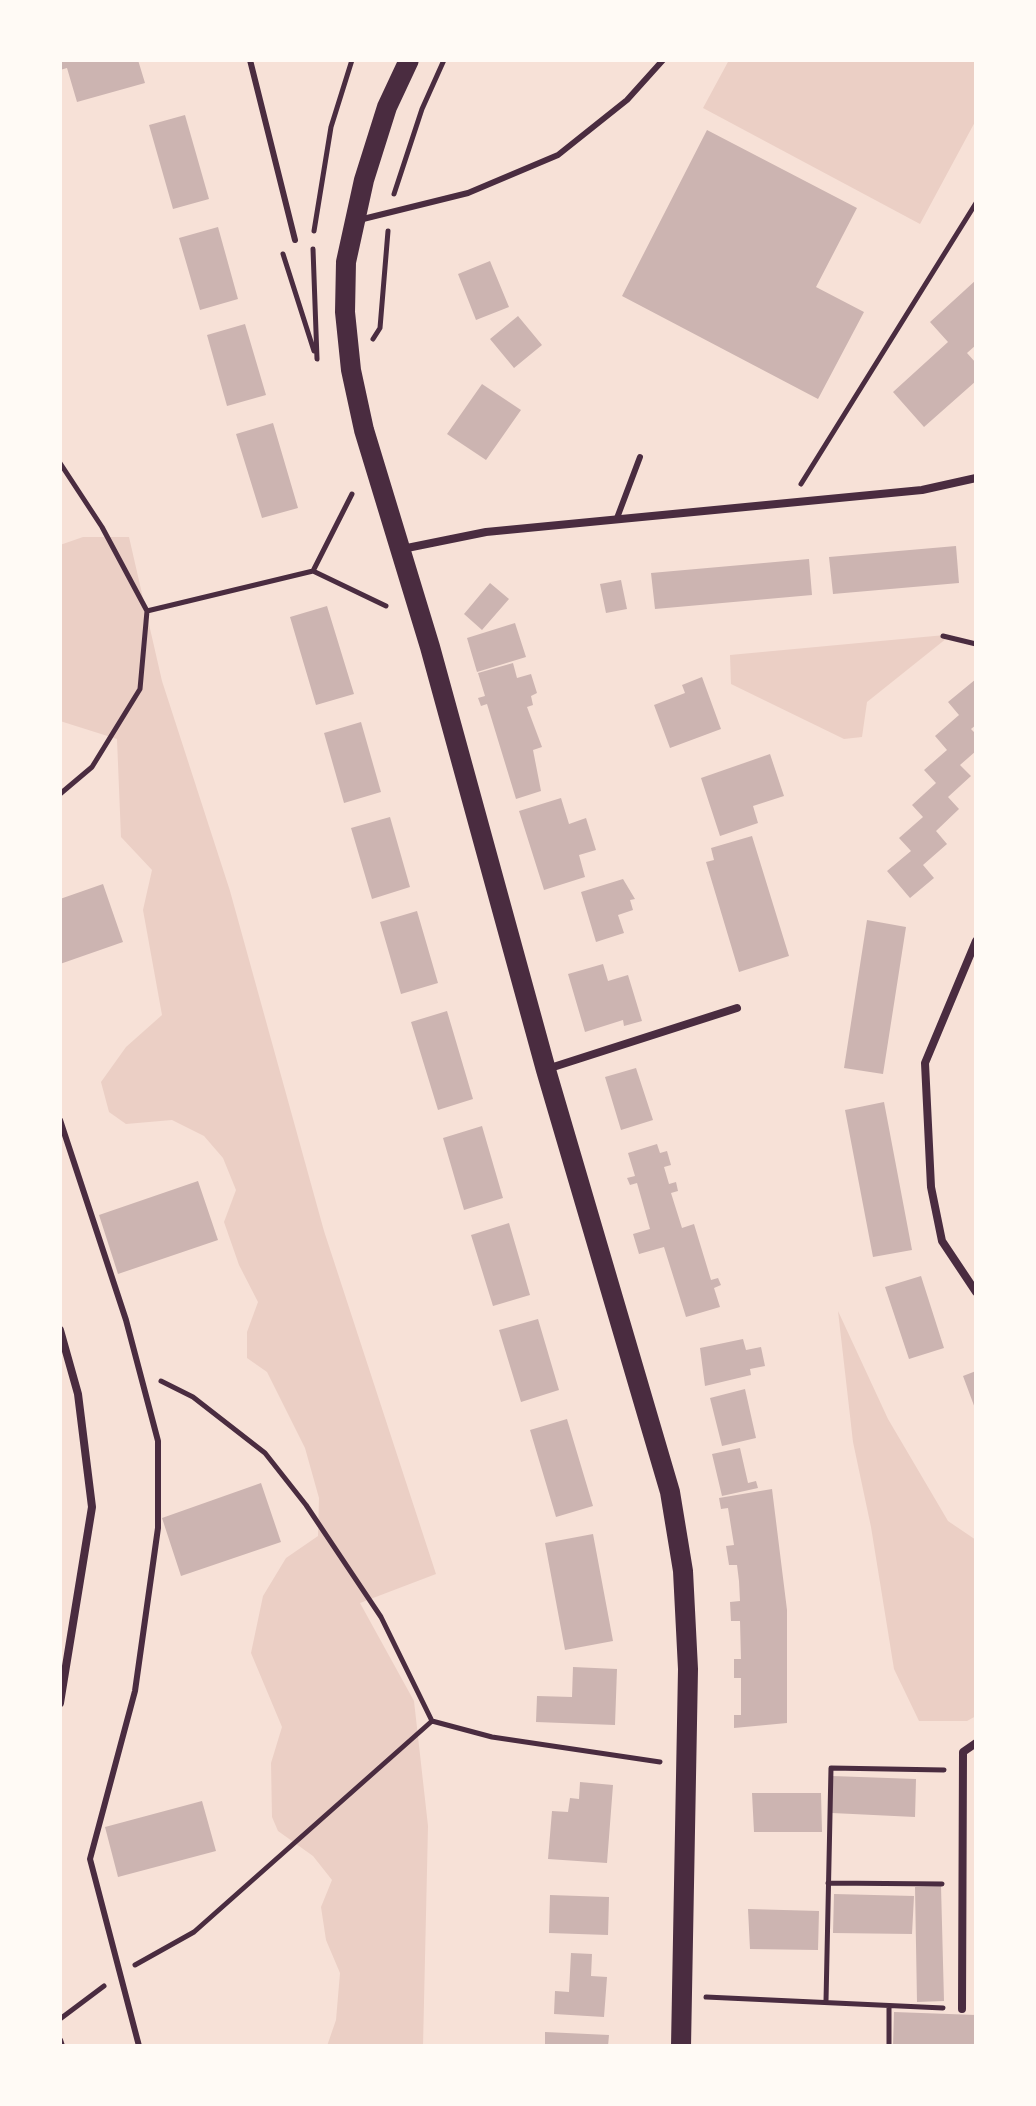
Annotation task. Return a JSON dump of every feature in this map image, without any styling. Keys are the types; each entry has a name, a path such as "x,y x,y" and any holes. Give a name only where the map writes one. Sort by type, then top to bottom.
{"main road":[{"path":"409,60 387,107 364,180 346,262 351,370 364,430 401,549 546,1070 670,1492 685,1599 688,1669 681,2046"}],"street":[{"path":"401,549 486,532 922,490 976,478"},
{"path":"976,941 925,1063 931,1187 942,1241 976,1292"},
{"path":"546,1070 737,1008"},
{"path":"60,1330 78,1394 92,1507 60,1703"},
{"path":"962,2009 963,1752 976,1743"}],"lane":[{"path":"250,60 295,240"},
{"path":"355,221 468,193 558,155 595,129 627,100 663,60"},
{"path":"617,518 640,457"},
{"path":"60,1120 139,1370 158,1441 158,1528 135,1691 90,1859 139,2046"},
{"path":"60,2040 62,2046"}],"path":[{"path":"285,209 277,233 317,359 314,226 331,127 352,60"},
{"path":"790,502 976,203"},
{"path":"60,463 102,527 147,611 140,689 92,767 60,794"},
{"path":"313,571 352,494"},
{"path":"147,611 313,571 386,606"},
{"path":"943,636 976,644"},
{"path":"139,1370 193,1397 265,1453 306,1505 381,1617 432,1721 492,1737 685,1765"},
{"path":"60,2019 120,1973 194,1932 432,1721"},
{"path":"826,2001 831,1768 963,1771"},
{"path":"828,1883 963,1885"},
{"path":"707,1997 962,2009"},
{"path":"889,2007 889,2046"}],"shaded area":[{"path":"729,60 976,60 976,120 920,224 703,108"},
{"path":"83,537 129,537 162,681 230,891 324,1231 436,1574 360,1603 414,1701 428,1826 423,2046 327,2046 336,2020 340,1973 326,1940 321,1907 332,1880 313,1856 278,1831 272,1817 271,1763 282,1727 251,1653 263,1596 286,1558 318,1536 319,1498 305,1448 267,1372 247,1358 247,1332 258,1302 239,1265 224,1222 236,1190 223,1158 204,1136 172,1120 126,1124 109,1112 101,1082 126,1047 162,1015 143,910 152,870 121,837 117,739 60,721 60,545"},
{"path":"945,635 947,638 867,702 862,737 844,739 731,684 730,655"},
{"path":"838,1311 888,1419 948,1521 976,1540 976,1716 967,1721 919,1721 894,1669 871,1527 853,1442"}],"building":[{"path":"60,60 138,60 145,83 77,102 67,68 60,70"},
{"path":"185,115 209,199 173,209 149,125"},
{"path":"707,130 857,208 816,287 864,312 818,399 622,296"},
{"path":"218,227 238,299 200,310 179,238"},
{"path":"490,261 509,307 476,320 458,274"},
{"path":"976,280 976,345 967,353 976,363 976,381 924,427 893,392 948,342 930,322"},
{"path":"518,316 542,345 514,368 490,339"},
{"path":"245,324 266,395 227,406 207,335"},
{"path":"482,384 521,410 486,460 447,434"},
{"path":"273,423 298,508 262,518 236,434"},
{"path":"956,546 959,583 833,594 829,557"},
{"path":"809,559 812,595 655,609 651,573"},
{"path":"621,580 627,609 606,613 600,584"},
{"path":"490,583 509,599 482,630 464,614"},
{"path":"327,606 354,694 316,705 290,617"},
{"path":"515,623 526,657 477,672 467,638"},
{"path":"513,663 517,678 531,674 537,693 531,696 533,705 527,707 542,747 533,750 541,791 516,799 487,704 481,706 478,698 485,696 478,673"},
{"path":"702,677 721,729 670,748 654,705 685,693 682,685"},
{"path":"976,679 976,725 971,729 976,734 976,751 960,765 971,776 948,797 959,809 936,831 947,844 923,865 934,878 910,898 887,871 911,851 899,838 923,817 912,805 936,783 924,770 947,750 935,736 959,715 948,702"},
{"path":"361,722 381,792 344,803 324,733"},
{"path":"770,754 784,796 753,806 758,823 720,836 701,778"},
{"path":"561,798 569,824 586,818 596,850 579,855 585,877 544,890 519,811"},
{"path":"390,817 410,887 372,899 351,828"},
{"path":"752,836 789,956 739,972 706,862 714,860 711,848"},
{"path":"623,879 635,899 630,900 633,910 618,915 624,933 596,942 581,892"},
{"path":"103,884 123,942 60,964 60,899"},
{"path":"417,911 438,983 401,994 380,922"},
{"path":"867,920 906,927 883,1074 844,1068"},
{"path":"603,964 608,981 628,975 642,1021 624,1026 623,1020 585,1032 568,974"},
{"path":"447,1011 473,1099 438,1110 411,1022"},
{"path":"636,1068 653,1120 621,1130 605,1077"},
{"path":"884,1102 912,1250 873,1257 845,1110"},
{"path":"482,1126 503,1198 464,1210 443,1138"},
{"path":"657,1144 660,1153 667,1151 671,1165 664,1167 669,1184 676,1182 678,1191 671,1193 682,1228 694,1224 711,1280 718,1278 721,1285 714,1288 720,1307 686,1317 664,1247 639,1254 633,1234 650,1229 637,1183 630,1185 627,1178 635,1176 628,1153"},
{"path":"198,1181 218,1240 118,1274 99,1215"},
{"path":"509,1223 530,1295 493,1306 471,1235"},
{"path":"921,1276 944,1348 909,1359 885,1287"},
{"path":"538,1319 559,1390 521,1402 499,1330"},
{"path":"743,1339 746,1350 761,1347 765,1366 750,1369 751,1375 705,1386 700,1348"},
{"path":"976,1371 976,1411 963,1376"},
{"path":"745,1389 756,1438 722,1446 710,1398"},
{"path":"567,1419 593,1506 556,1517 530,1430"},
{"path":"740,1448 748,1483 756,1481 758,1488 722,1496 712,1454"},
{"path":"261,1483 281,1542 181,1576 162,1518"},
{"path":"772,1489 787,1610 787,1723 734,1728 734,1715 741,1715 741,1678 734,1678 734,1659 741,1659 740,1621 731,1621 730,1602 740,1601 739,1581 737,1565 729,1565 726,1546 734,1545 728,1508 721,1509 719,1498"},
{"path":"593,1534 613,1641 565,1650 545,1543"},
{"path":"573,1667 617,1669 615,1725 536,1722 537,1696 572,1697"},
{"path":"832,1776 916,1779 915,1817 832,1813"},
{"path":"580,1782 613,1785 607,1863 548,1859 552,1811 568,1812 570,1798 579,1799"},
{"path":"752,1793 821,1793 822,1832 754,1832"},
{"path":"202,1801 216,1851 118,1877 105,1827"},
{"path":"941,1886 944,2001 917,2002 915,1887"},
{"path":"834,1894 914,1896 912,1934 833,1933"},
{"path":"550,1895 609,1897 608,1935 549,1933"},
{"path":"748,1909 819,1911 818,1950 750,1949"},
{"path":"571,1953 592,1954 591,1976 607,1977 604,2017 554,2014 555,1991 569,1992"},
{"path":"894,2012 976,2015 976,2046 893,2046"},
{"path":"545,2032 609,2035 608,2046 545,2046"}]}
